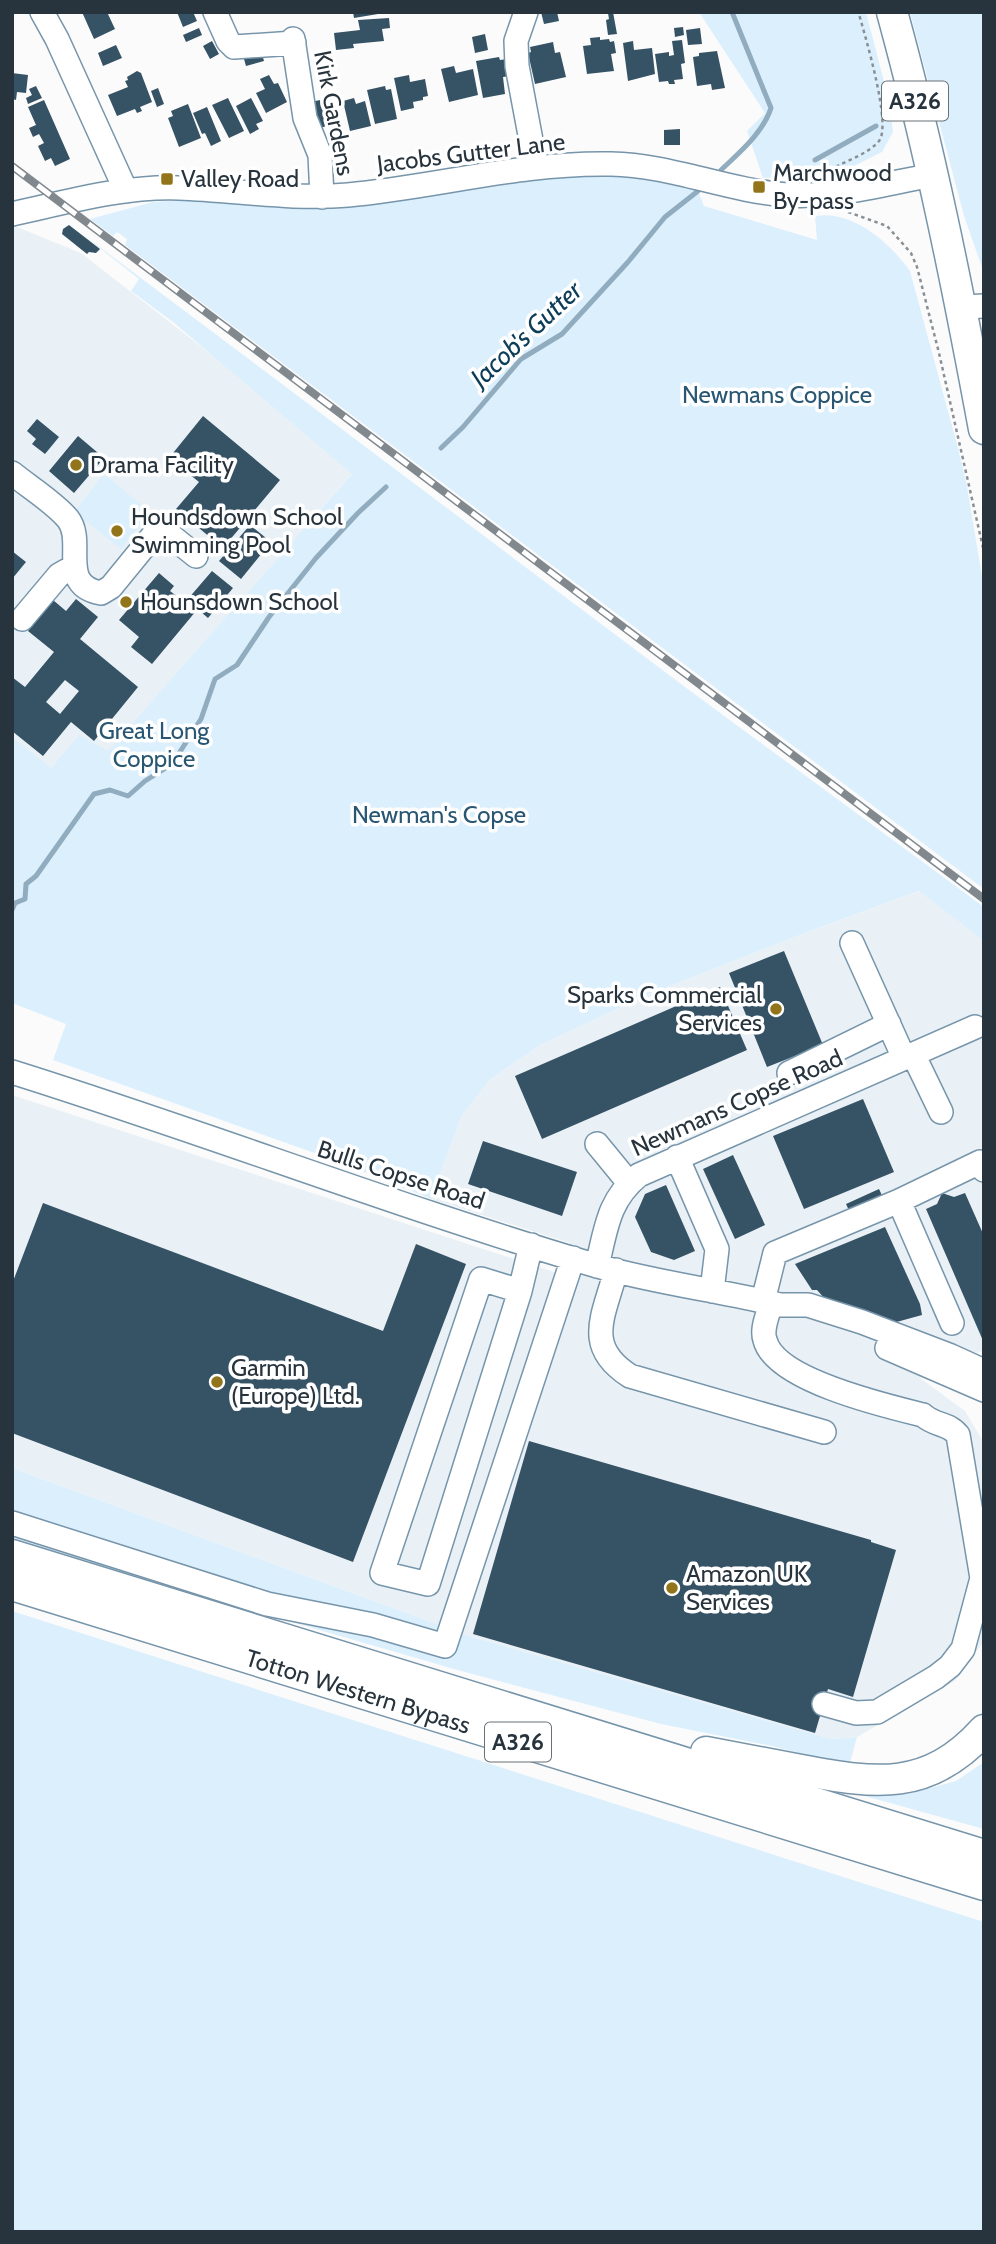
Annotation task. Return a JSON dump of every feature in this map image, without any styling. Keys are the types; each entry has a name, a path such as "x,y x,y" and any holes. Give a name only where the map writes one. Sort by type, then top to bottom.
{"main road":[{"name":"A326","path":"892,12 934,175 973,306 984,429"},
{"name":"Totton Western Bypass","path":"12,1555 984,1854"},
{"name":"Totton Western Bypass","path":"12,1585 984,1885"},
{"path":"568,1726 850,1779 886,1781 921,1775 965,1751 984,1730"}],"street":[{"path":"43,12 126,191"},
{"name":"Kirk Gardens","path":"215,12 228,41 234,47 293,41 305,118 320,155 322,197"},
{"path":"526,12 516,41 517,66 536,167"},
{"name":"Jacobs Gutter Lane","path":"12,214 126,191 180,188 322,197 536,167 629,164 657,167 764,192 816,194 934,175"},
{"path":"12,473 67,518 75,538 75,569 78,577 89,588 101,593 106,591 160,527 196,556"},
{"path":"22,619 62,572 75,569"},
{"path":"852,943 889,1024 941,1112"},
{"path":"789,1073 889,1024"},
{"name":"Newmans Copse Road","path":"824,1432 630,1376 619,1369 604,1352 601,1340 608,1217 616,1200 639,1175 975,1027"},
{"name":"Bulls Copse Road","path":"12,1072 138,1111 353,1188 573,1258 712,1291 771,1303 808,1306 862,1322 984,1371"},
{"path":"597,1144 629,1183"},
{"path":"677,1157 717,1249 712,1291"},
{"path":"824,1704 856,1713 877,1712 950,1666 963,1649 982,1578 961,1442 954,1430 932,1422 923,1415 818,1383 798,1374 769,1351 765,1342 765,1325 771,1303 775,1253 899,1201 980,1162 984,1170"},
{"path":"899,1201 952,1323"},
{"path":"520,1291 481,1279 382,1573 428,1584 520,1291 531,1245"},
{"path":"12,1523 267,1604 373,1625 445,1646 573,1258"},
{"name":"Bulls Copse Road","path":"771,1303 805,1320 907,1355 984,1390"}],"path":[{"path":"859,14 876,78 884,127 880,140 854,159 824,172 816,194 830,204 887,226 911,253 939,354 984,552"}],"shaded area":[{"name":"Hounsdown School","path":"12,225 81,253 357,468 108,752 79,736 12,813"},
{"path":"920,891 984,941 984,1350 977,1353 939,1342 920,1378 965,1411 984,1443 984,1641 955,1681 857,1737 831,1739 472,1637 12,1468 12,1095 560,1274 570,1243 431,1199 461,1117 489,1080 542,1044 649,994"}],"green space":[{"path":"699,12 866,12 889,101 893,132 882,152 838,174 763,178 747,131 765,113"},
{"path":"910,12 984,12 984,273 964,216"},
{"name":"Newmans Coppice","path":"594,173 664,179 698,191 704,206 817,240 815,216 843,218 881,239 910,271 967,486 984,589 984,889 125,245 127,239 117,232 113,236 90,219 153,202 168,201 230,199 356,206 466,185"},
{"name":"Newman's Copse","path":"77,230 689,690 984,907 984,941 919,891 649,994 542,1044 489,1080 461,1117 431,1199 337,1161 53,1060 66,1024 12,1003 12,737 51,768 79,735 108,751 352,474 173,322 131,291 139,279"},
{"name":"Houndsdown School Swimming Pool","path":"104,474 151,512 121,549 74,512"},
{"path":"12,1468 472,1637 831,1739 857,1737 849,1766 772,1746 661,1724 461,1671 12,1541"},
{"path":"12,1611 984,1922 984,2232 12,2232"},
{"path":"984,1762 984,1829 861,1795 908,1794 956,1781"}],"building":[{"path":"82,12 107,12 115,29 94,39"},
{"path":"177,12 193,12 197,21 183,27"},
{"path":"353,12 378,12 378,14 354,18"},
{"path":"541,12 557,12 559,21 544,24"},
{"path":"610,12 613,12 617,34 608,35 606,20 609,19"},
{"path":"389,18 390,28 382,29 384,41 353,44 354,48 336,50 334,33 360,30 358,20"},
{"path":"683,27 684,35 675,37 674,28"},
{"path":"199,28 202,35 186,42 183,35"},
{"path":"700,28 702,44 688,45 686,30"},
{"path":"485,34 488,50 475,53 472,37"},
{"path":"600,37 600,40 614,41 616,53 611,54 614,71 587,74 583,46 591,45 590,38"},
{"path":"682,40 685,63 681,64 683,79 674,80 675,84 669,84 668,81 659,82 655,54 669,52 669,56 674,55 672,41"},
{"path":"212,41 219,54 210,59 203,46"},
{"path":"633,41 634,50 652,48 655,74 628,81 623,43"},
{"path":"553,42 555,53 560,52 566,77 535,84 528,53 531,52 530,47"},
{"path":"116,45 122,58 103,66 98,53"},
{"path":"260,47 264,61 246,66 242,52"},
{"path":"717,51 725,88 712,90 711,84 697,86 693,57 699,56 699,53"},
{"path":"499,57 500,60 507,59 510,76 503,77 505,94 483,98 476,61"},
{"path":"454,66 456,73 473,69 478,95 449,102 441,69"},
{"path":"137,71 141,73 152,102 140,107 142,111 137,113 135,109 117,116 108,95 128,87 125,81 128,80 127,77"},
{"path":"12,73 28,75 26,93 17,92 16,100 12,99"},
{"path":"269,75 274,84 278,83 287,102 266,113 256,93 265,89 260,79"},
{"path":"409,75 410,82 425,79 428,96 413,102 414,108 401,111 394,78"},
{"path":"36,86 42,98 28,104 26,98 32,95 29,89"},
{"path":"385,86 386,90 391,89 397,119 375,124 367,90"},
{"path":"158,88 164,104 157,107 151,91"},
{"path":"228,98 244,131 229,138 212,105"},
{"path":"251,98 263,121 256,124 259,129 250,134 236,106"},
{"path":"331,98 333,108 337,107 340,119 335,120 336,124 315,129 310,102"},
{"path":"354,98 356,104 365,101 371,126 350,131 343,101"},
{"path":"44,100 70,159 55,166 51,158 45,161 38,146 44,143 39,134 33,137 29,128 36,125 28,107"},
{"path":"188,104 201,138 179,147 168,118 173,116 171,111"},
{"path":"207,107 221,141 211,146 205,133 202,134 193,113"},
{"path":"680,129 680,145 664,145 664,130"},
{"path":"69,225 100,249 96,253 87,254 62,234 63,229"},
{"path":"203,416 280,480 223,548 176,509 199,482 169,458"},
{"path":"37,419 59,437 45,454 32,444 36,439 27,431"},
{"name":"Drama Facility","path":"78,436 104,458 74,493 49,471"},
{"path":"250,525 271,542 241,579 219,561"},
{"path":"12,551 26,562 12,579"},
{"path":"212,571 233,588 208,618 187,600"},
{"path":"159,573 174,586 170,591 196,611 152,664 131,647 139,637 119,620"},
{"path":"76,599 98,617 80,639 138,687 94,741 71,722 43,756 12,731 12,677 25,687 54,652 28,631 53,600 66,611","holes":["65,680 79,691 60,714 46,702"]},
{"name":"Sparks Commercial Services","path":"784,951 823,1045 767,1067 729,973"},
{"path":"720,987 747,1050 542,1139 515,1076"},
{"path":"863,1099 894,1172 804,1209 773,1136"},
{"path":"483,1141 577,1172 562,1216 468,1184"},
{"path":"733,1155 765,1225 735,1239 703,1169"},
{"path":"666,1185 695,1251 674,1260 651,1252 635,1217 645,1194"},
{"path":"879,1189 886,1204 853,1219 846,1204"},
{"path":"942,1193 954,1197 965,1193 984,1236 984,1343 926,1209 937,1204"},
{"name":"Garmin (Europe) Ltd.","path":"43,1203 383,1331 416,1244 466,1264 353,1562 12,1433 12,1284"},
{"path":"885,1227 920,1304 922,1315 882,1326 826,1300 817,1290 812,1290 795,1264"},
{"name":"Amazon UK Services","path":"529,1441 871,1540 896,1550 853,1697 828,1689 815,1733 473,1634"}],"waterway":[{"name":"Jacob's Gutter","path":"721,170 756,134 771,108 732,12"},
{"path":"815,160 876,126"},
{"name":"Jacob's Gutter","path":"441,448 463,427 521,359 562,334 665,217 698,191"},
{"name":"Jacob's Gutter","path":"12,910 15,903 25,899 26,884 36,876 94,794 110,790 128,796 169,766 201,719 215,679 237,665 269,617 316,558 386,487"}],"railway":[{"path":"12,166 984,899"}],"place":[{"name":"Valley Road","path":"167,179"},
{"name":"Marchwood By-pass","path":"759,187"},
{"name":"Drama Facility","path":"76,465"},
{"name":"Houndsdown School Swimming Pool","path":"117,531"},
{"name":"Hounsdown School","path":"126,602"},
{"name":"Sparks Commercial Services","path":"776,1009"},
{"name":"Garmin (Europe) Ltd.","path":"217,1382"},
{"name":"Amazon UK Services","path":"672,1588"}],"park label":[{"name":"Great Long Coppice","path":"154,745"}]}
